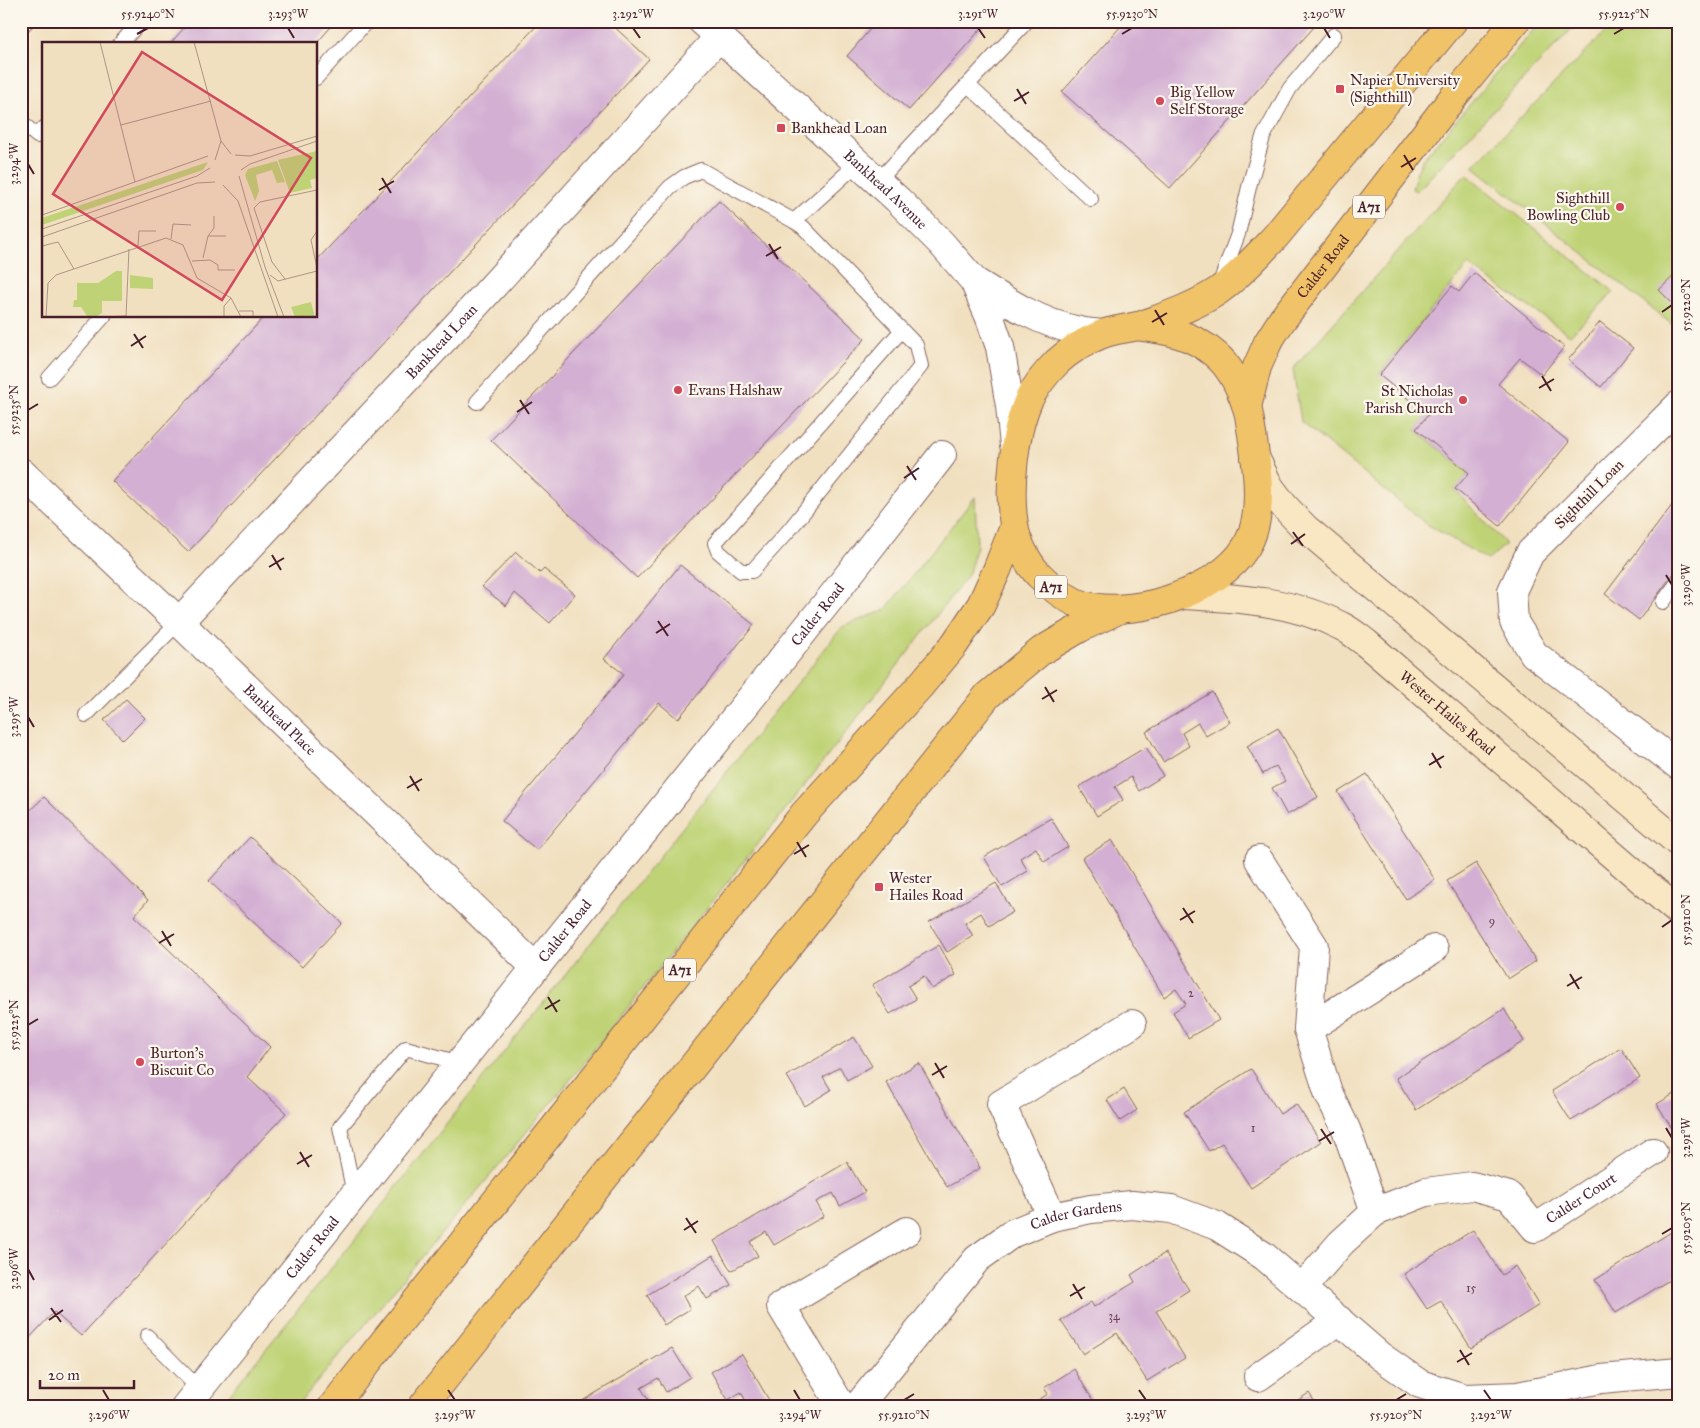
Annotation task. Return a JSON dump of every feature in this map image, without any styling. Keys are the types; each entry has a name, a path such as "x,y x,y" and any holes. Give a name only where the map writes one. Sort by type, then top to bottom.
{"main road":[{"name":"A71","path":"1118,610 1092,607 1075,602 1053,589 1035,570 1022,549 1014,527 1011,488 1014,454 1029,399 1058,361 1076,348 1102,334 1138,326 1190,306 1218,291 1247,266 1275,237 1453,21"},
{"name":"Calder Road","path":"1247,407 1257,367 1268,342 1282,320 1456,95 1516,21"},
{"name":"A71","path":"422,1407 988,695 1041,650 1080,628 1118,610 1150,604 1180,595 1212,580 1232,565 1246,547 1254,529 1258,499 1255,457 1247,407 1233,376 1217,356 1195,339 1168,330 1138,326"},
{"path":"1255,457 1269,486 1284,506 1306,528 1679,843"},
{"name":"A71","path":"332,1407 804,814 954,646 981,605 1014,527"},
{"name":"Wester Hailes Road","path":"1180,595 1225,597 1278,604 1310,612 1342,626 1366,643 1679,912"}],"street":[{"name":"Bankhead Avenue","path":"710,29 878,181 941,243 974,281 1000,347 1010,406 1014,454"},
{"name":"Bankhead Loan","path":"179,622 473,308 710,29"},
{"name":"Bankhead Avenue","path":"974,281 1025,312 1048,322 1075,330 1102,334"},
{"name":"Sighthill Loan","path":"1679,405 1530,553 1512,591 1514,622 1534,654 1679,766"},
{"name":"Calder Road","path":"192,1398 942,455"},
{"name":"Bankhead Place","path":"21,472 536,967"},
{"path":"1259,860 1314,946 1308,1029 1328,1092 1346,1129 1375,1212"},
{"path":"1308,1029 1434,949"},
{"path":"1052,1217 1001,1104 1132,1024"},
{"name":"Calder Court","path":"1302,1288 1341,1243 1375,1212 1426,1192 1472,1186 1509,1196 1535,1228 1652,1152"},
{"name":"Calder Gardens","path":"857,1407 978,1259 1013,1233 1052,1217 1092,1209 1132,1205 1171,1209 1217,1226 1264,1256 1380,1356 1420,1384 1465,1398 1518,1396 1601,1379 1679,1372"},
{"path":"842,1407 781,1306 907,1231"},
{"path":"1258,1377 1339,1320"}],"lane":[{"path":"21,28 27,21"},
{"path":"122,42 141,21"},
{"path":"318,76 367,21"},
{"path":"878,181 1027,21"},
{"path":"1218,291 1238,234 1263,137 1290,88 1334,35"},
{"path":"968,85 1091,199"},
{"path":"21,122 36,136 42,130"},
{"path":"794,221 858,163"},
{"path":"477,402 670,187 684,177 701,170 794,221 803,227 901,330 916,346 921,366 790,529 752,571 741,571 718,551 715,543 901,330"},
{"path":"49,378 102,318"},
{"path":"1662,602 1679,581"},
{"path":"86,715 179,622"},
{"path":"354,1194 340,1126 406,1048 459,1062"},
{"path":"147,1336 192,1398"}],"green space":[{"path":"1541,21 1579,21 1417,191 1412,189 1423,159"},
{"name":"Sighthill Bowling Club","path":"1616,21 1679,21 1679,330 1473,166"},
{"path":"1466,174 1614,292 1570,335 1468,265 1379,374 1428,415 1416,430 1469,473 1455,490 1506,544 1488,560 1425,523 1301,422 1293,369"},
{"path":"975,497 977,546 968,575 816,771 567,1084 296,1407 219,1407 368,1223 842,627 885,610"}],"building":[{"path":"190,21 336,21 318,42 172,42"},
{"path":"541,21 608,21 649,59 188,552 112,481 263,318 318,318 318,259"},
{"path":"877,21 988,21 909,110 847,56"},
{"name":"Big Yellow Self Storage","path":"1117,21 1308,21 1314,27 1170,188 1062,92 1122,25"},
{"name":"Evans Halshaw","path":"719,201 865,339 637,578 491,440"},
{"path":"1679,271 1679,310 1659,290"},
{"name":"St Nicholas Parish Church","path":"1474,273 1564,347 1542,375 1520,358 1498,384 1569,442 1500,526 1455,489 1469,473 1416,429 1428,415 1379,375 1452,286 1459,292"},
{"path":"1600,322 1633,348 1601,387 1568,360"},
{"path":"1679,496 1679,566 1639,620 1605,594"},
{"path":"516,552 540,573 544,569 575,594 550,623 515,593 506,606 482,587"},
{"path":"680,565 754,625 678,719 659,703 537,850 502,821 624,674 604,659"},
{"path":"1212,692 1230,722 1206,736 1198,723 1182,733 1189,746 1163,762 1146,732"},
{"path":"126,699 145,718 123,740 104,720"},
{"path":"1278,728 1318,797 1287,815 1272,788 1285,781 1276,766 1263,774 1247,746"},
{"path":"1146,747 1163,776 1139,791 1131,777 1115,787 1123,800 1097,816 1079,787"},
{"path":"1367,774 1435,880 1406,899 1338,792"},
{"name":"Burton's Biscuit Co","path":"44,797 148,900 134,916 270,1047 247,1077 286,1113 81,1336 54,1312 21,1347 21,819"},
{"path":"1051,818 1068,847 1044,862 1036,848 1020,858 1028,871 1002,887 984,857"},
{"path":"250,837 342,923 302,967 209,881"},
{"path":"1112,840 1219,1020 1188,1038 1173,1012 1186,1004 1176,989 1164,997 1082,858"},
{"path":"1476,863 1536,961 1508,979 1447,881"},
{"path":"996,883 1013,912 989,926 981,913 965,923 973,936 947,952 929,922"},
{"path":"939,945 956,975 932,989 924,976 908,986 916,999 890,1014 872,985"},
{"path":"1504,1009 1524,1041 1416,1110 1396,1078"},
{"path":"854,1037 872,1066 847,1080 840,1067 823,1077 831,1090 805,1106 787,1076"},
{"path":"1621,1048 1640,1078 1571,1121 1552,1091"},
{"path":"919,1063 980,1168 947,1187 886,1082"},
{"path":"1251,1069 1280,1114 1296,1104 1321,1142 1251,1188 1222,1143 1209,1151 1184,1112"},
{"path":"1124,1089 1137,1110 1120,1121 1107,1100"},
{"path":"1679,1091 1679,1140 1657,1104"},
{"path":"847,1162 865,1192 840,1206 833,1193 816,1202 824,1216 774,1245 766,1232 750,1242 758,1256 731,1271 714,1241"},
{"path":"1679,1227 1679,1274 1616,1313 1595,1280"},
{"path":"1473,1230 1502,1275 1515,1266 1539,1305 1471,1348 1441,1301 1427,1309 1404,1274"},
{"path":"1165,1253 1189,1290 1156,1311 1185,1358 1147,1381 1117,1333 1083,1354 1061,1321 1091,1302 1094,1307 1135,1282 1131,1275"},
{"path":"713,1255 731,1285 707,1299 699,1286 683,1296 690,1309 664,1325 647,1295"},
{"path":"672,1348 690,1377 666,1392 658,1378 641,1388 649,1401 640,1407 572,1407"},
{"path":"742,1354 773,1407 749,1407 741,1392 728,1400 711,1372"},
{"path":"1074,1369 1097,1407 1027,1407 1048,1394 1044,1388"},
{"path":"1309,1393 1318,1407 1287,1407"}],"place":[{"name":"Napier University (Sighthill)","path":"1340,89"},
{"name":"Big Yellow Self Storage","path":"1160,101"},
{"name":"Bankhead Loan","path":"781,128"},
{"name":"Sighthill Bowling Club","path":"1620,207"},
{"name":"Evans Halshaw","path":"678,390"},
{"name":"St Nicholas Parish Church","path":"1463,400"},
{"name":"Wester Hailes Road","path":"879,887"},
{"name":"Burton's Biscuit Co","path":"140,1062"}]}
